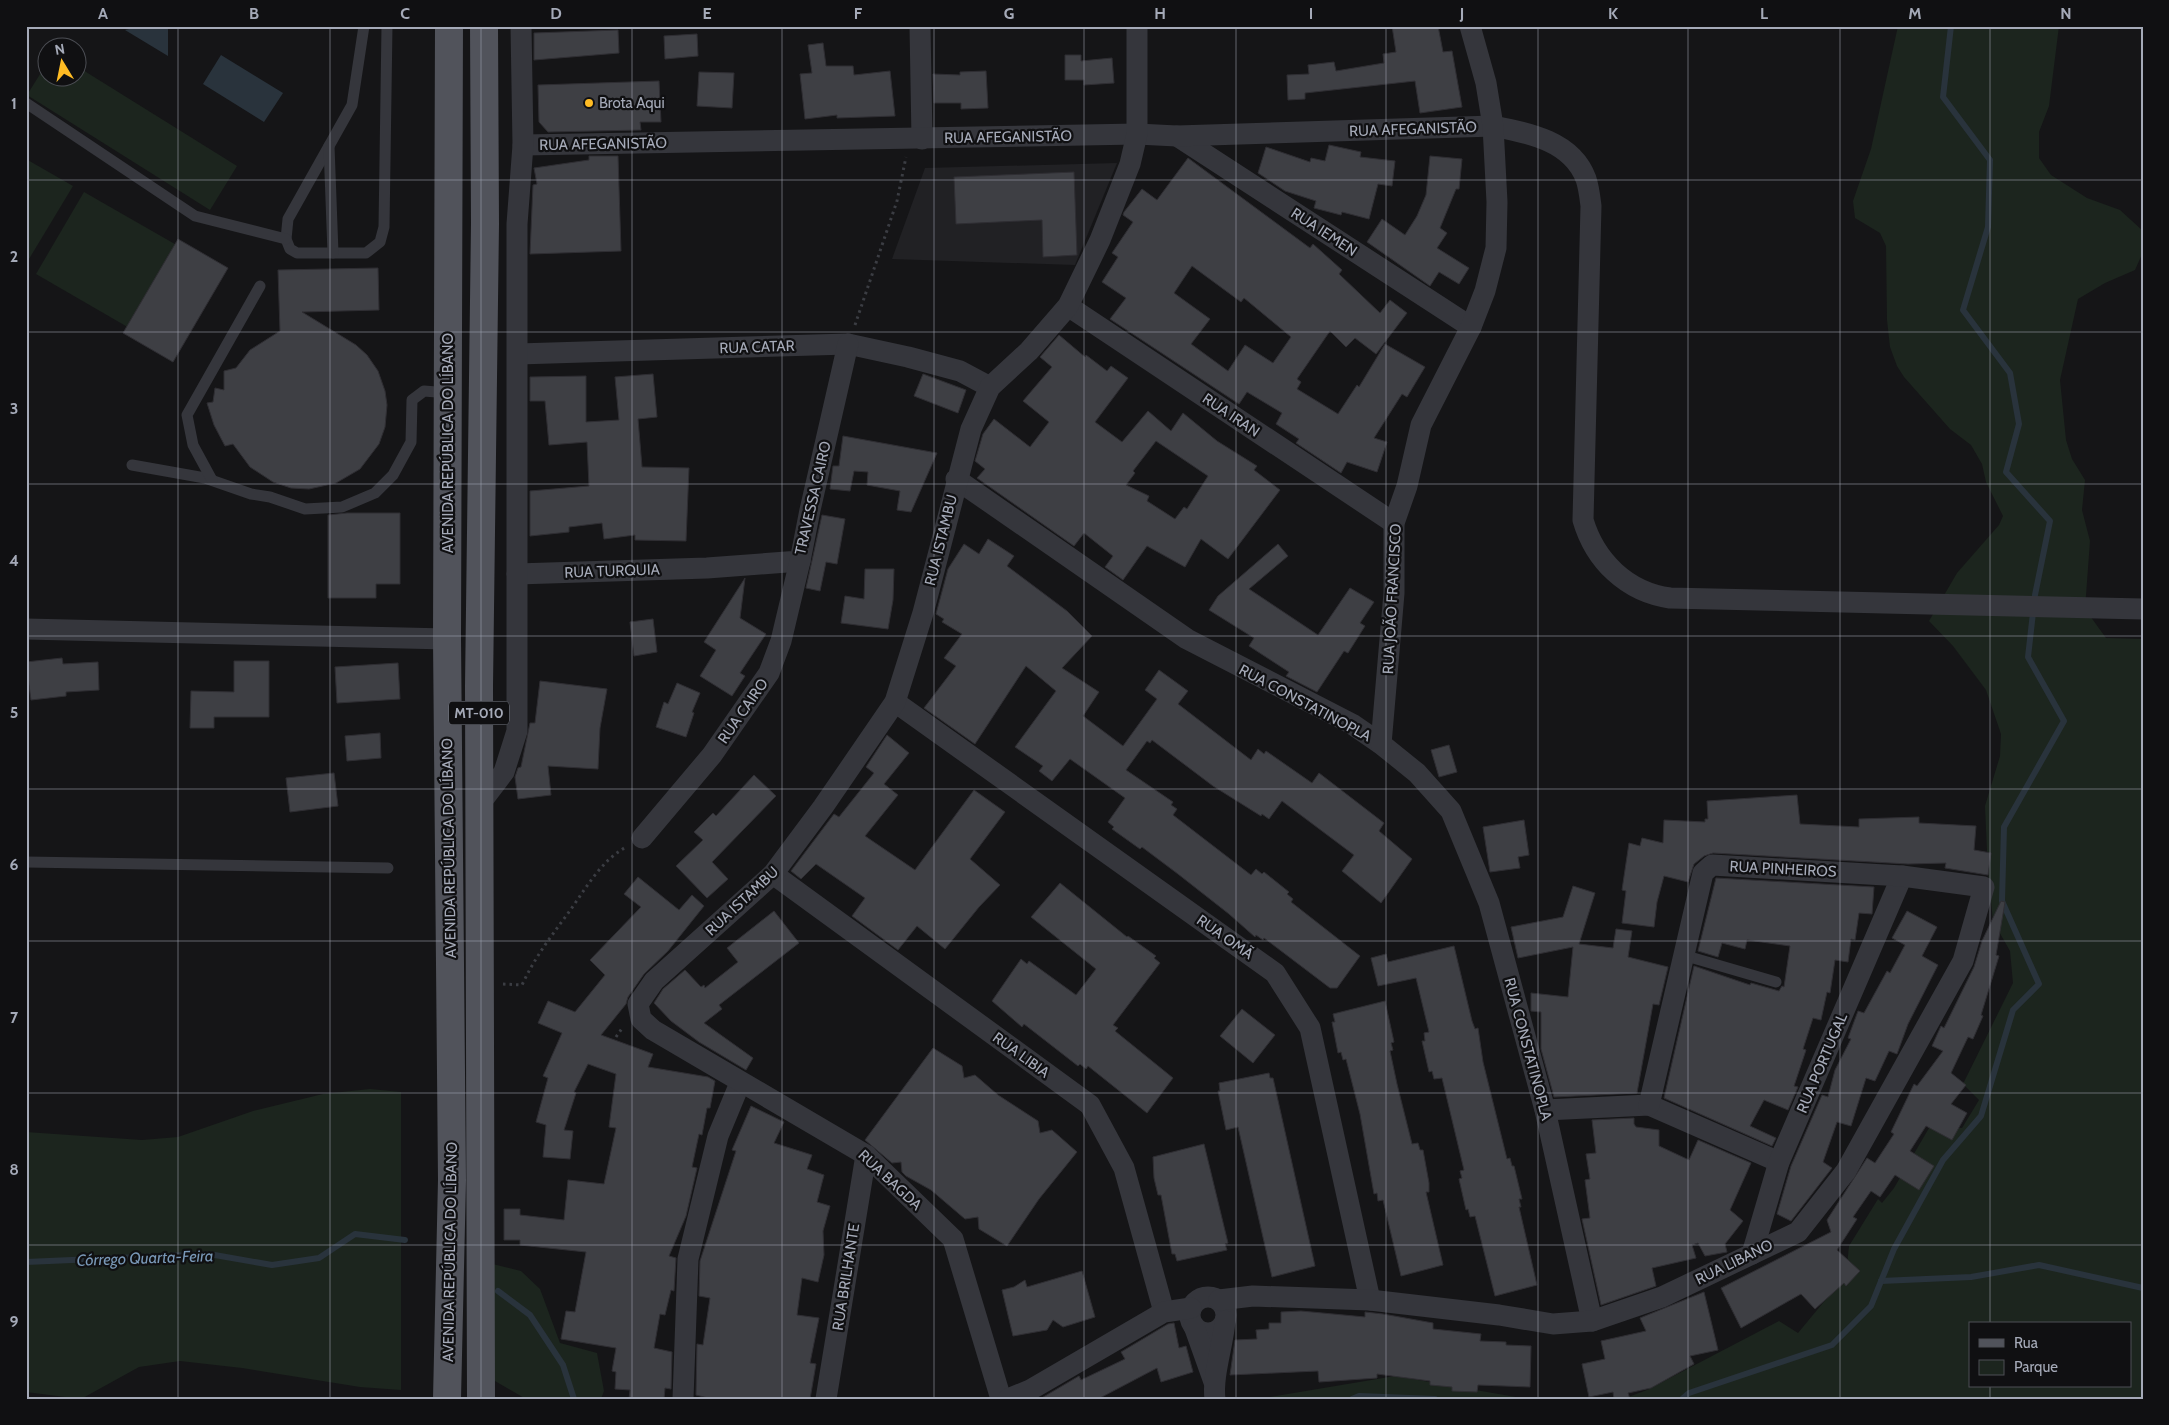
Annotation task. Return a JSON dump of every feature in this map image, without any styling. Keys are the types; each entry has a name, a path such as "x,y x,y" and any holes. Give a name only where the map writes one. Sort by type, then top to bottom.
{"main road":[{"name":"AVENIDA REPÚBLICA DO LÍBANO","path":"447,1399 452,1180 447,639 449,26"},
{"name":"AVENIDA REPÚBLICA DO LÍBANO","path":"481,1399 479,805 485,224 484,26"}],"street":[{"name":"AVENIDA REPÚBLICA DO LÍBANO","path":"479,805 504,772 516,731 517,224 523,145 521,26"},
{"path":"916,139 920,26"},
{"name":"RUA ISTAMBU","path":"638,1004 654,980 773,874 823,807 895,702 923,613 956,479 971,429 990,387 1029,351 1068,306 1100,240 1130,164 1137,134 1137,26"},
{"name":"RUA JOÃO FRANCISCO","path":"1381,744 1394,593 1394,523 1407,486 1420,425 1471,327 1485,291 1496,248 1497,202 1493,126 1486,82 1470,26"},
{"name":"RUA AFEGANISTÃO","path":"523,145 1137,134 1176,136 1493,126 1521,131 1565,149 1577,162 1587,180 1591,206 1583,520 1597,553 1612,571 1632,586 1654,596 1670,598 2019,608 2143,609"},
{"name":"RUA IEMEN","path":"1176,136 1471,327"},
{"path":"485,224 517,224"},
{"name":"RUA IRAN","path":"1068,306 1394,523"},
{"name":"RUA CATAR","path":"518,354 848,344 908,357 960,372 990,387"},
{"name":"TRAVESSA CAIRO","path":"707,568 800,561 848,344"},
{"name":"RUA CONSTATINOPLA","path":"956,479 1187,639 1210,653 1352,724 1381,744 1417,774 1451,811 1489,903 1545,1110 1592,1322"},
{"name":"RUA CAIRO","path":"642,838 712,755 769,673 781,641 800,561"},
{"name":"RUA TURQUIA","path":"517,574 707,568"},
{"path":"26,629 447,639"},
{"name":"RUA OMÃ","path":"895,702 1275,973 1310,1028 1370,1300"},
{"name":"RUA PINHEIROS","path":"1649,1105 1703,873 1712,865 1902,876 1984,888"},
{"name":"RUA LIBIA","path":"773,874 1090,1105 1124,1168 1164,1312"},
{"name":"RUA PORTUGAL","path":"1752,1254 1779,1162 1902,876"},
{"name":"RUA LIBANO","path":"1192,1317 1196,1302 1203,1298 1223,1311 1254,1308 1283,1299 1370,1300 1554,1324 1592,1322 1662,1297 1798,1232 1846,1171 1963,960 1984,888"},
{"name":"RUA BAGDA","path":"638,1004 640,1019 646,1025 740,1083 866,1155 953,1239 1001,1399"},
{"path":"683,1399 688,1259 718,1136 740,1083"},
{"path":"1545,1110 1649,1105 1779,1162"},
{"name":"RUA BRILHANTE","path":"826,1399 866,1155"},
{"path":"1214,1391 1223,1345 1223,1311"},
{"name":"RUA LIBANO","path":"1164,1312 1192,1317 1207,1333 1220,1328 1223,1311"},
{"path":"1008,1399 1030,1390 1164,1312"},
{"path":"1192,1317 1214,1391"}],"lane":[{"path":"364,26 352,106 300,193 288,219 286,239 290,249 297,253 366,253 380,242 384,227 387,26"},
{"path":"26,103 195,216 286,239"},
{"path":"329,146 333,253"},
{"path":"212,480 193,445 187,415 260,286"},
{"path":"132,465 212,480 251,494 305,509 342,508 375,493 393,475 411,442 412,400 424,391 449,393"},
{"path":"26,862 388,868"},
{"path":"1683,955 1776,982"}],"path":[{"path":"848,344 916,139"},
{"path":"480,984 522,985 538,952 612,854 642,838"}],"shaded area":[{"path":"141,26 168,26 168,56 125,30"},
{"path":"221,55 283,93 264,122 203,84"},
{"path":"1117,163 1075,265 892,259 925,168"}],"green space":[{"path":"1898,26 2059,26 2049,106 2039,132 2039,158 2051,175 2087,198 2120,210 2143,231 2143,252 2135,270 2105,283 2078,299 2060,380 2066,440 2072,459 2085,480 2082,510 2090,541 2085,609 2106,638 2143,639 2143,1399 1623,1399 1647,1390 1779,1321 1798,1333 1846,1275 1849,1246 1878,1199 1882,1203 1894,1188 1929,1128 1962,1128 1979,1100 1963,1084 2013,983 2010,951 1993,921 1988,873 1985,806 2000,756 2001,734 1986,690 1953,646 1929,621 1957,573 1999,525 2003,516 1986,482 1982,464 1971,445 1950,429 1904,377 1897,366 1890,347 1887,320 1886,246 1880,233 1855,218 1853,201 1871,149"},
{"path":"88,73 237,166 210,210 27,95 38,77 38,88 88,88"},
{"path":"26,159 73,186 26,264"},
{"path":"84,192 180,247 131,329 36,274"},
{"path":"370,1089 401,1092 401,1390 360,1387 242,1368 180,1361 139,1367 81,1399 26,1392 26,1132 142,1140 178,1137 253,1111 323,1094"},
{"path":"484,1262 521,1271 540,1289 560,1343 597,1353 604,1391 601,1399 526,1399 488,1377"},
{"path":"1395,1376 1527,1399 1258,1399"}],"building":[{"path":"1392,26 1438,26 1443,52 1452,51 1462,107 1420,113 1415,81 1305,93 1305,99 1288,100 1287,75 1309,74 1308,65 1334,62 1336,71 1384,63 1383,54 1396,52"},
{"path":"618,30 619,53 534,60 534,33"},
{"path":"697,34 698,56 665,59 664,36"},
{"path":"823,43 826,66 853,66 854,75 890,71 895,116 837,118 837,115 805,119 800,74 812,73 808,45"},
{"path":"1065,55 1081,55 1081,61 1112,58 1114,83 1084,85 1084,80 1065,80"},
{"path":"986,71 988,108 961,109 961,103 934,103 933,74 960,75 960,72"},
{"path":"699,72 734,73 732,108 697,106"},
{"name":"Brota Aqui","path":"659,81 661,122 640,122 641,130 548,132 539,122 538,85"},
{"path":"1329,145 1361,152 1360,157 1395,161 1392,186 1378,184 1369,219 1342,212 1341,215 1314,208 1316,201 1285,191 1258,173 1266,147 1310,162 1311,158 1325,161"},
{"path":"589,156 618,156 621,251 530,254 533,185 537,184 534,168 589,160"},
{"path":"1430,156 1462,159 1459,189 1456,189 1440,228 1447,233 1437,248 1469,268 1459,284 1439,272 1430,286 1367,242 1382,219 1405,235 1417,216 1426,195"},
{"path":"1188,158 1310,248 1313,244 1342,270 1339,274 1380,313 1390,300 1407,313 1376,354 1355,338 1346,347 1330,331 1297,379 1301,382 1297,389 1338,414 1357,385 1359,387 1385,344 1425,367 1407,397 1402,394 1374,438 1387,442 1377,472 1347,462 1341,473 1296,443 1299,439 1276,424 1282,413 1247,392 1239,404 1110,319 1126,298 1102,282 1118,257 1112,253 1133,222 1123,215 1124,212 1142,189 1157,200","holes":["1192,266 1241,302 1244,298 1291,337 1273,363 1245,345 1228,371 1191,344 1210,319 1174,293"]},
{"path":"1074,172 1077,255 1043,257 1042,220 956,224 954,177"},
{"path":"178,239 228,268 173,362 123,333"},
{"path":"378,268 379,310 302,312 356,345 367,355 378,371 385,391 387,405 385,427 379,444 360,469 336,483 309,489 291,488 273,482 250,467 233,444 225,446 214,425 207,403 213,402 215,388 224,390 224,371 236,368 250,350 280,331 278,270"},
{"path":"1059,335 1085,357 1086,355 1107,371 1111,366 1128,378 1095,422 1122,442 1148,411 1171,431 1183,413 1217,441 1257,466 1254,470 1280,490 1228,559 1201,539 1185,567 1147,546 1123,580 1105,567 1113,556 1084,533 1074,546 977,478 985,469 975,461 983,434 994,419 1030,447 1049,422 1023,401 1052,367 1040,357","holes":["1156,441 1208,476 1187,509 1184,507 1175,519 1147,501 1149,496 1126,485 1135,473 1133,471"]},
{"path":"653,374 657,417 638,419 642,467 689,468 686,541 635,540 635,535 604,539 602,523 569,527 569,532 530,536 530,491 589,486 587,442 549,445 545,401 530,401 530,377 586,376 586,422 619,420 615,377"},
{"path":"923,374 966,390 958,413 914,396"},
{"path":"843,436 937,453 911,512 897,510 900,491 867,485 868,472 854,471 850,491 830,489 833,466 839,466"},
{"path":"400,513 400,584 376,584 376,598 328,598 328,515"},
{"path":"822,515 845,519 837,564 826,562 820,591 806,588"},
{"path":"988,539 1014,556 1007,566 1067,611 1092,636 1062,668 1099,692 1083,716 1123,746 1157,699 1145,690 1159,670 1188,691 1178,704 1251,760 1258,749 1264,754 1266,751 1312,783 1319,773 1384,823 1379,831 1412,859 1381,903 1342,871 1354,855 1282,801 1269,819 1262,814 1261,816 1213,786 1152,740 1150,743 1147,741 1126,770 1173,802 1171,805 1177,809 1173,815 1251,875 1256,869 1262,874 1264,872 1289,892 1287,894 1293,899 1291,902 1360,956 1337,988 1330,988 1264,938 1263,940 1256,935 1255,937 1178,874 1142,847 1140,849 1112,829 1114,827 1108,822 1125,798 1070,759 1052,781 1039,771 1043,766 1015,747 1056,691 1026,666 975,744 924,708 956,666 944,658 962,634 942,622 944,619 936,614 948,569 964,544 979,554"},
{"path":"1278,544 1288,556 1249,589 1318,635 1350,588 1374,602 1360,623 1365,626 1348,653 1344,651 1317,692 1286,676 1289,672 1249,646 1254,638 1209,610 1218,596"},
{"path":"865,569 894,569 893,600 888,629 841,623 845,596 864,599"},
{"path":"745,578 740,618 766,634 740,673 745,676 732,696 700,676 716,650 704,642"},
{"path":"653,619 657,652 634,656 630,622"},
{"path":"62,658 63,664 98,662 99,690 66,692 66,696 31,700 26,662"},
{"path":"234,661 269,661 269,717 214,717 214,728 190,728 191,691 234,692"},
{"path":"398,663 400,699 337,703 335,667"},
{"path":"540,681 607,689 600,728 598,769 548,766 551,795 518,799 515,777 518,768 521,767 530,723 535,723"},
{"path":"677,683 700,693 692,712 694,713 686,737 656,727 664,702 668,704"},
{"path":"380,733 381,758 347,761 345,736"},
{"path":"887,735 909,753 884,784 898,795 865,836 915,870 974,790 1005,812 970,859 1000,885 979,907 945,949 917,926 898,950 852,916 865,898 816,864 801,879 791,871 834,814 839,817 874,773 866,767"},
{"path":"1449,745 1457,772 1439,777 1431,750"},
{"path":"334,773 338,806 290,812 286,778"},
{"path":"754,775 776,796 712,862 728,879 707,898 676,866 703,840 694,832 713,813 716,816"},
{"path":"1797,795 1800,824 1859,827 1859,819 1919,817 1919,823 1976,826 1974,850 1991,853 1988,875 1945,868 1946,863 1908,864 1713,853 1704,856 1694,864 1688,882 1664,876 1657,902 1654,927 1622,923 1626,891 1622,890 1629,843 1640,846 1642,838 1663,843 1664,820 1705,822 1705,819 1708,819 1707,801"},
{"path":"1524,820 1529,855 1518,857 1520,868 1490,872 1483,827"},
{"path":"638,877 679,910 692,895 704,906 668,951 644,974 628,997 626,1004 601,1035 653,1054 648,1067 708,1077 715,1081 702,1135 699,1134 692,1167 697,1168 686,1216 669,1256 676,1258 674,1291 671,1290 665,1315 660,1314 654,1348 672,1352 671,1389 665,1388 664,1399 629,1399 630,1390 615,1389 616,1372 612,1371 616,1348 561,1339 566,1311 575,1312 586,1252 520,1245 520,1240 504,1240 504,1209 520,1209 520,1215 564,1220 568,1180 604,1184 616,1128 609,1127 616,1074 588,1064 574,1092 576,1093 564,1130 573,1131 570,1159 543,1157 546,1125 536,1122 548,1078 543,1076 562,1033 538,1023 548,1001 575,1012 605,975 590,960 641,907 624,894"},
{"path":"1716,878 1874,887 1872,914 1859,913 1855,940 1851,939 1848,962 1835,960 1830,993 1827,992 1821,1020 1813,1018 1803,1049 1806,1050 1794,1086 1798,1087 1788,1110 1764,1100 1750,1126 1776,1138 1772,1146 1664,1098 1694,966 1750,985 1751,983 1779,991 1782,986 1784,987 1790,946 1747,940 1745,949 1722,943 1718,957 1698,951"},
{"path":"1060,883 1127,937 1156,956 1154,958 1160,963 1113,1025 1118,1028 1115,1031 1173,1078 1147,1113 1088,1066 1086,1069 1080,1064 1078,1066 1024,1024 1022,1027 992,1001 1021,959 1027,964 1029,961 1076,995 1096,969 1031,917"},
{"path":"1573,886 1595,893 1579,944 1613,948 1616,929 1632,931 1628,957 1668,967 1659,1005 1653,1004 1637,1093 1554,1097 1541,1049 1541,1012 1531,1011 1531,993 1568,997 1573,947 1518,958 1511,927 1563,917"},
{"path":"2001,901 2005,902 1996,955 1999,956 1981,1015 1983,1016 1973,1039 1968,1037 1951,1073 1966,1085 1951,1104 1967,1113 1952,1140 1926,1126 1910,1151 1934,1166 1919,1190 1895,1175 1880,1197 1871,1191 1853,1217 1857,1219 1837,1250 1860,1271 1846,1286 1844,1283 1815,1309 1801,1294 1741,1328 1721,1288 1831,1232 1827,1220 1867,1158 1875,1163 1894,1134 1891,1132 1914,1084 1917,1086 1943,1051 1932,1046 1941,1026 1944,1028 1974,967 1982,941"},
{"path":"774,911 799,943 719,1005 722,1009 704,1023 753,1058 746,1070 699,1042 671,1021 654,1003 663,989 685,970 701,987 704,985 705,988 738,962 727,948"},
{"path":"1907,911 1937,927 1922,956 1938,965 1908,1024 1897,1054 1889,1051 1875,1081 1866,1078 1851,1126 1837,1122 1823,1162 1832,1168 1791,1221 1777,1214 1791,1166 1822,1095 1828,1097 1835,1070 1851,1039 1848,1038 1858,1011 1864,1013 1887,971 1890,973 1905,945 1892,938"},
{"path":"1454,946 1472,1021 1475,1029 1478,1028 1483,1062 1507,1159 1510,1158 1512,1166 1514,1166 1522,1199 1519,1199 1521,1207 1519,1207 1537,1285 1495,1296 1475,1216 1470,1217 1468,1209 1466,1210 1459,1179 1462,1178 1460,1171 1464,1170 1442,1078 1434,1079 1432,1071 1429,1072 1422,1041 1425,1041 1424,1033 1429,1032 1416,978 1378,986 1371,958 1386,954 1388,962"},
{"path":"1385,1001 1394,1042 1391,1043 1393,1050 1390,1051 1397,1084 1412,1144 1418,1143 1420,1150 1423,1150 1429,1183 1429,1192 1426,1192 1443,1265 1401,1276 1383,1200 1378,1201 1377,1193 1374,1194 1360,1114 1346,1059 1343,1060 1341,1052 1338,1053 1332,1022 1335,1022 1333,1014"},
{"path":"1242,1009 1275,1035 1253,1063 1220,1036"},
{"path":"933,1048 962,1066 964,1078 975,1075 998,1095 1038,1121 1040,1133 1052,1130 1077,1152 1039,1199 1007,1246 979,1229 978,1217 965,1219 931,1190 906,1176 902,1172 901,1162 892,1163 865,1140"},
{"path":"1269,1073 1270,1078 1273,1078 1315,1266 1272,1277 1238,1127 1226,1130 1218,1091 1220,1091 1219,1083"},
{"path":"751,1106 784,1122 774,1143 812,1155 807,1169 824,1175 817,1202 830,1206 823,1231 824,1255 818,1282 802,1278 797,1315 819,1318 810,1363 816,1364 810,1399 712,1399 696,1395 697,1344 703,1345 710,1298 699,1296 700,1261 736,1151 732,1150"},
{"path":"1634,1118 1636,1127 1659,1130 1659,1146 1689,1160 1698,1140 1751,1163 1730,1210 1743,1221 1725,1244 1727,1252 1705,1256 1698,1243 1692,1245 1696,1258 1652,1268 1656,1286 1601,1305 1582,1219 1590,1218 1585,1180 1590,1179 1586,1154 1596,1153 1592,1120"},
{"path":"1204,1144 1228,1243 1225,1244 1227,1250 1177,1261 1175,1254 1172,1254 1161,1195 1158,1195 1154,1178 1153,1157"},
{"path":"1082,1271 1095,1317 1063,1327 1053,1320 1047,1330 1013,1336 1002,1290 1014,1287 1025,1280 1027,1287"},
{"path":"1704,1292 1718,1350 1690,1356 1694,1364 1651,1388 1628,1393 1630,1399 1614,1399 1613,1392 1589,1397 1582,1364 1605,1359 1601,1341 1646,1331 1640,1318"},
{"path":"1301,1311 1365,1317 1365,1312 1383,1314 1433,1323 1433,1329 1481,1334 1480,1341 1506,1342 1506,1345 1531,1346 1530,1387 1478,1385 1477,1392 1452,1391 1452,1387 1430,1385 1430,1381 1377,1374 1377,1378 1319,1382 1318,1371 1230,1375 1235,1340 1257,1339 1256,1330 1269,1329 1269,1323 1281,1323 1281,1312"},
{"path":"1174,1323 1179,1348 1186,1346 1193,1372 1161,1382 1157,1368 1098,1399 1040,1399 1079,1376 1081,1380 1125,1359 1121,1352 1168,1324"}],"waterway":[{"name":"Córrego Quarta-Feira","path":"1682,1399 1689,1393 1832,1345 1871,1306 1894,1249 1943,1160 1981,1116 2013,1010 2039,984 2002,901 2004,827 2064,721 2028,657 2035,595 2050,521 2006,472 2019,424 2010,373 1963,310 1988,227 1990,160 1943,97 1951,26"},
{"name":"Córrego Quarta-Feira","path":"26,1262 209,1254 272,1265 319,1258 355,1234 405,1240"},
{"path":"1881,1281 1971,1277 2039,1265 2143,1288"},
{"name":"Córrego Quarta-Feira","path":"498,1291 530,1315 563,1365 574,1399"},
{"name":"Córrego Quarta-Feira","path":"1352,1399 1359,1396 1435,1399"}],"place":[{"name":"Brota Aqui","path":"589,103"}]}
